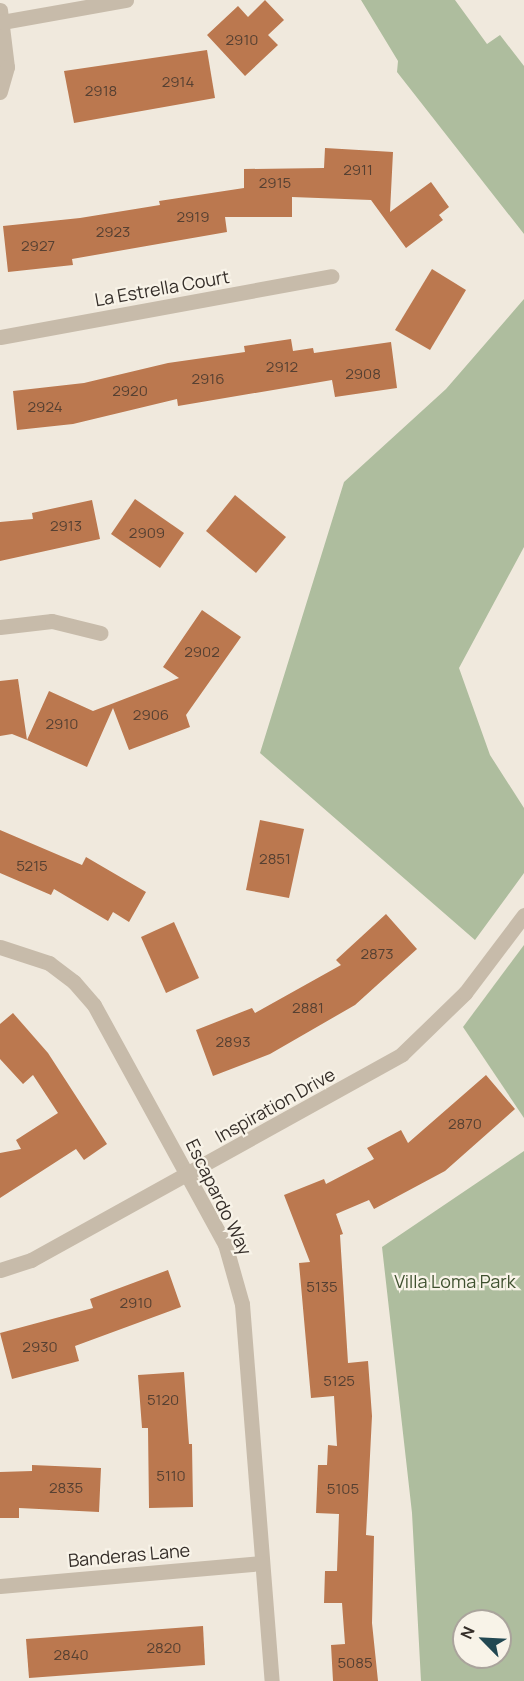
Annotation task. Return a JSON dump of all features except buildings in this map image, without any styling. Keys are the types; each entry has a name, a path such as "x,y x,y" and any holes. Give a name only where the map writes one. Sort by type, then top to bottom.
{"street":[{"path":"0,92 7,67 1,16 126,0"},
{"name":"La Estrella Court","path":"0,337 331,276"},
{"path":"0,627 52,621 101,633"},
{"name":"Inspiration Drive","path":"0,1270 31,1260 188,1175 402,1054 465,993 524,915"},
{"name":"Escapardo Way","path":"0,946 49,963 74,982 94,1005 225,1244 242,1305 272,1681"},
{"name":"Banderas Lane","path":"0,1586 261,1563"}],"green space":[{"path":"361,0 455,0 487,44 500,35 524,66 524,234 397,72 398,61"},
{"path":"524,299 524,547 459,668 490,755 524,808 524,873 475,940 260,753 344,482 446,389"},
{"path":"524,945 524,1118 463,1027"},
{"name":"Villa Loma Park","path":"524,1151 524,1681 421,1681 412,1513 382,1247"}]}
